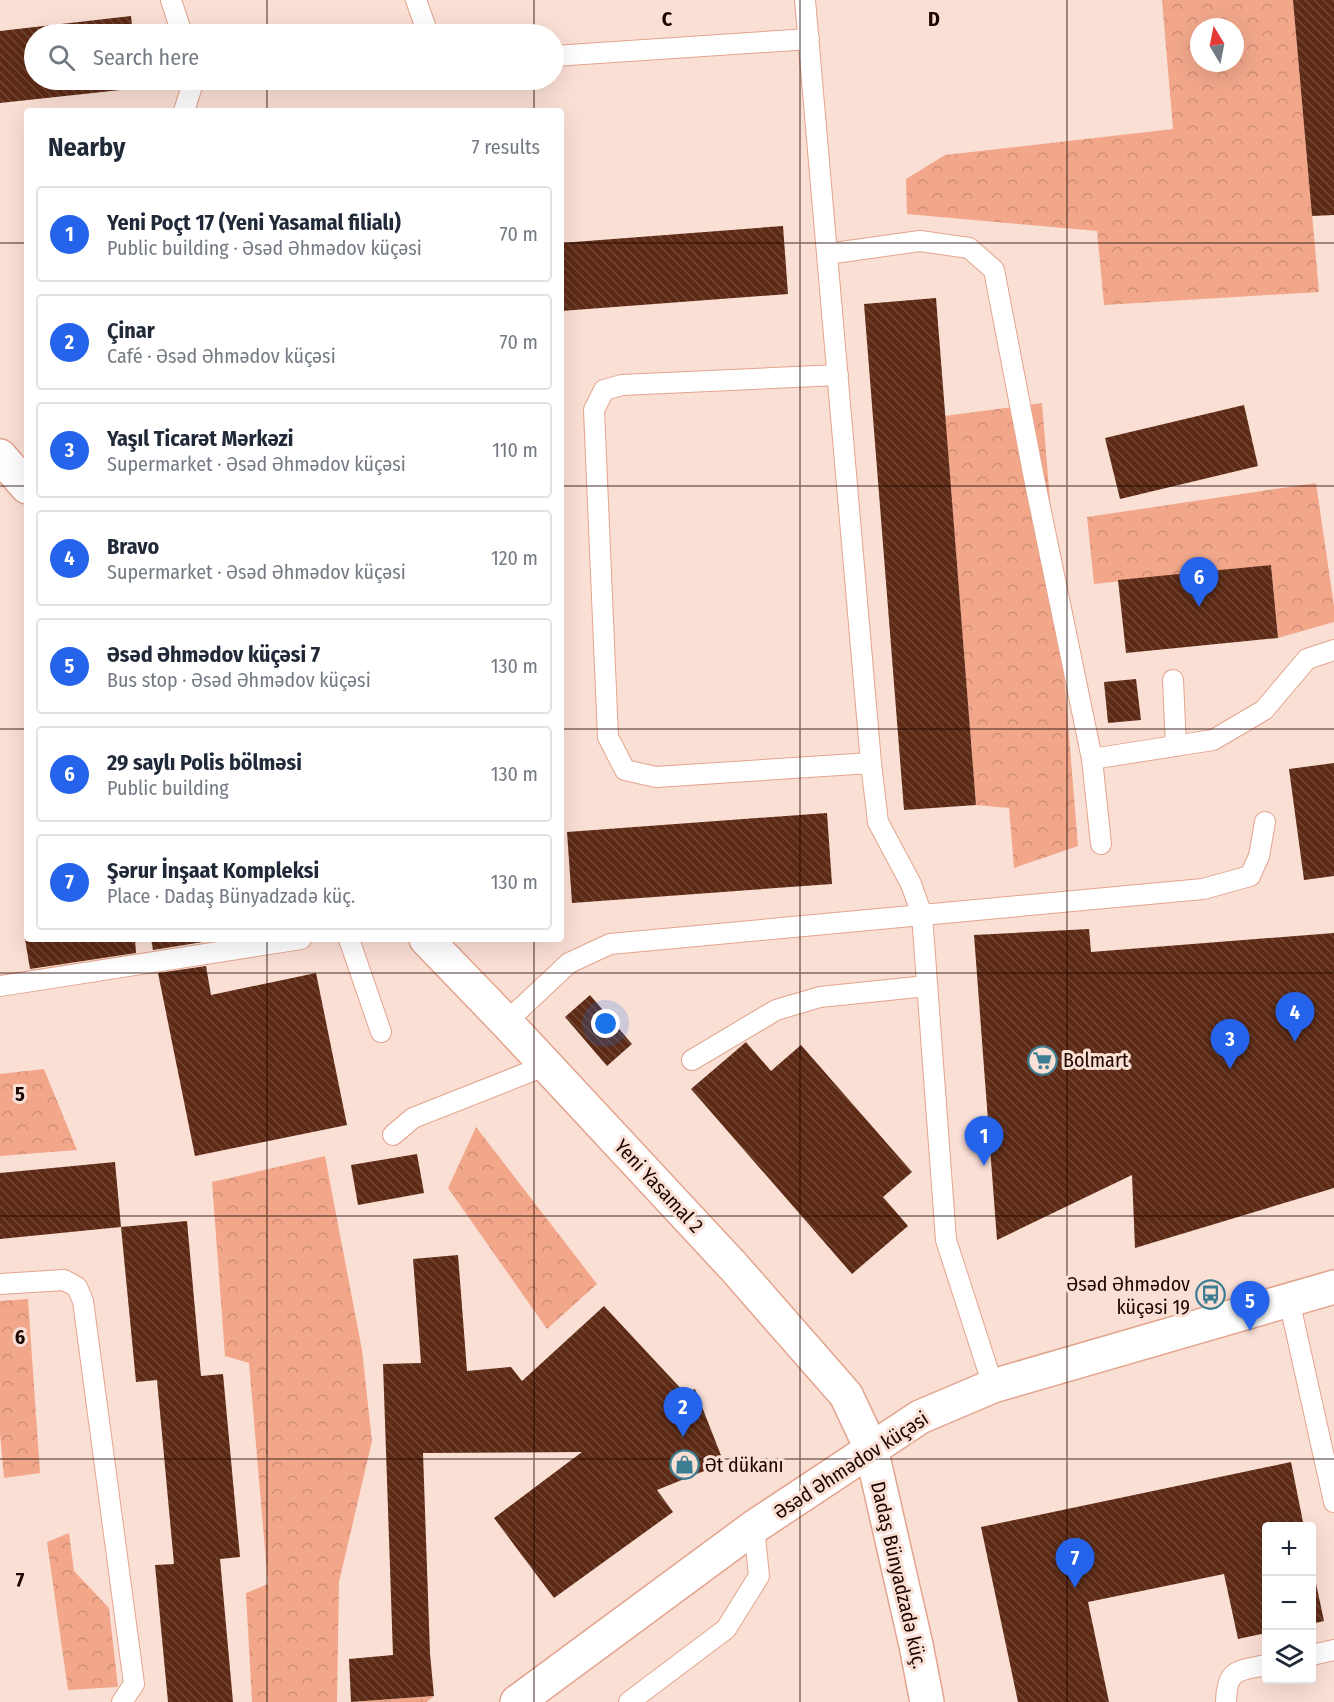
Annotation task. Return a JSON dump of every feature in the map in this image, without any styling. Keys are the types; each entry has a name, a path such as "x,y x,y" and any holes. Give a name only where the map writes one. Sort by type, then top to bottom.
{"street":[{"path":"0,456 24,484"},
{"name":"Yeni Yasamal 2","path":"429,942 547,1065 733,1266 846,1395 871,1448"},
{"name":"Əsəd Əhmədov küçəsi","path":"518,1702 754,1527 920,1417 993,1386 1334,1287"},
{"name":"Dadaş Bünyadzadə küç.","path":"871,1448 914,1633 927,1702"}],"lane":[{"path":"171,0 179,24"},
{"path":"416,0 424,24"},
{"path":"806,0 871,763 878,822 911,884 922,915 946,1240 993,1386"},
{"path":"564,55 808,39"},
{"path":"185,108 191,90"},
{"path":"827,254 920,240 969,249 994,270 1092,759 1101,844"},
{"path":"838,375 622,385 604,390 594,410 608,737 624,770 656,777 871,763"},
{"path":"1092,759 1213,740 1264,710 1307,659 1334,650"},
{"path":"1173,680 1176,746"},
{"path":"506,1022 569,963 610,944 1203,889 1250,876 1259,856 1266,822"},
{"path":"0,986 282,942"},
{"path":"350,942 381,1032"},
{"path":"692,1060 776,1010 820,998 927,986"},
{"path":"393,1135 413,1118 547,1065"},
{"path":"0,1284 64,1280 77,1287 83,1301 134,1684 122,1702"},
{"path":"1289,1300 1334,1502"},
{"path":"629,1702 726,1629 759,1576 754,1527"},
{"path":"1316,1654 1334,1650"},
{"path":"1226,1702 1226,1683 1236,1671 1262,1666"}],"green space":[{"path":"1162,0 1293,0 1319,292 1104,305 1097,231 907,214 906,179 945,155 1173,129"},
{"path":"1042,403 1078,846 1014,868 1009,808 976,805 945,416"},
{"path":"1316,483 1334,606 1334,622 1278,638 1271,565 1094,584 1087,517"},
{"path":"44,1069 77,1150 0,1156 0,1074"},
{"path":"476,1127 597,1284 547,1329 448,1188"},
{"path":"325,1156 362,1350 372,1441 339,1582 337,1702 252,1702 246,1593 268,1584 249,1363 225,1356 212,1182"},
{"path":"28,1299 40,1473 4,1478 0,1434 0,1301"},
{"path":"69,1533 74,1571 109,1608 118,1687 68,1690 47,1542"},
{"path":"434,1696 427,1702 355,1702"}],"building":[{"path":"1293,0 1334,0 1334,215 1312,216"},
{"path":"131,16 132,24 61,24"},
{"path":"24,28 24,90 120,90 0,103 0,31"},
{"path":"783,226 788,294 564,311 564,243"},
{"path":"936,298 976,805 904,810 864,304"},
{"path":"1244,405 1258,466 1120,499 1105,438"},
{"path":"1271,565 1278,638 1126,653 1118,580"},
{"path":"1136,679 1141,720 1108,723 1104,682"},
{"path":"1334,763 1334,876 1304,880 1289,769"},
{"path":"827,813 832,884 572,903 567,832"},
{"path":"1089,929 1091,952 1334,933 1334,1188 1135,1248 1132,1175 997,1240 974,935"},
{"path":"26,942 135,942 136,953 30,969"},
{"path":"152,942 203,942 153,950"},
{"path":"206,966 211,995 316,973 347,1125 195,1156 158,973"},
{"path":"590,995 632,1044 607,1066 565,1017"},
{"path":"746,1042 771,1071 801,1045 912,1172 883,1197 908,1226 852,1274 691,1089"},
{"path":"417,1154 424,1193 358,1205 351,1165"},
{"path":"115,1162 121,1227 0,1239 0,1173"},
{"path":"187,1221 201,1376 223,1374 240,1557 220,1559 233,1702 168,1702 155,1565 174,1564 157,1380 136,1382 121,1227"},
{"path":"458,1255 467,1371 511,1367 522,1381 604,1306 685,1393 695,1389 724,1463 657,1490 673,1512 554,1598 494,1518 582,1452 423,1453 430,1654 434,1696 351,1702 349,1659 393,1655 383,1364 421,1363 413,1259"},
{"path":"1291,1462 1303,1522 1262,1522 1262,1634 1238,1639 1224,1574 1088,1602 1109,1702 1018,1702 981,1527"},
{"path":"1316,1583 1324,1621 1316,1623"}],"place":[{"name":"29 saylı Polis bölməsi","path":"1199,607"},
{"name":"Bravo","path":"1295,1042"},
{"name":"Bolmart","path":"1042,1060"},
{"name":"Yaşıl Ticarət Mərkəzi","path":"1230,1069"},
{"name":"Yeni Poçt 17 (Yeni Yasamal filialı)","path":"984,1166"},
{"name":"Əsəd Əhmədov küçəsi 19","path":"1211,1295"},
{"name":"Əsəd Əhmədov küçəsi 7","path":"1250,1331"},
{"name":"Çinar","path":"683,1437"},
{"name":"Ət dükanı","path":"684,1465"},
{"name":"Şərur İnşaat Kompleksi","path":"1075,1588"}]}
